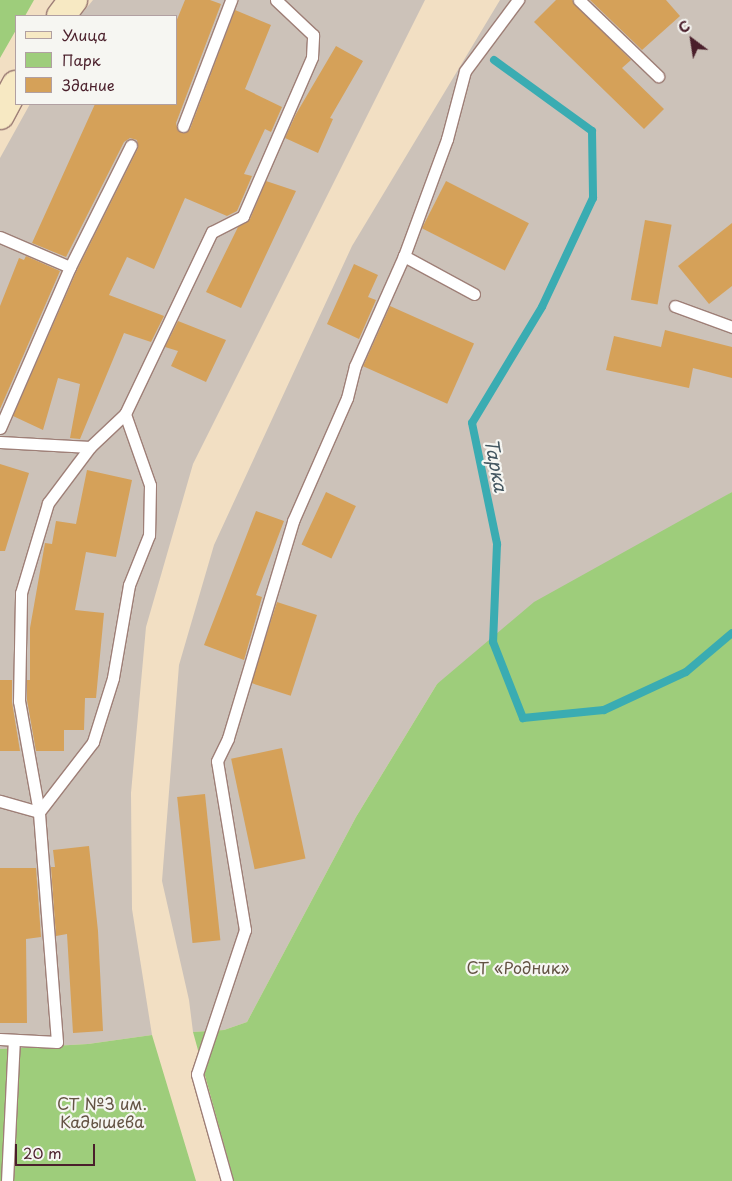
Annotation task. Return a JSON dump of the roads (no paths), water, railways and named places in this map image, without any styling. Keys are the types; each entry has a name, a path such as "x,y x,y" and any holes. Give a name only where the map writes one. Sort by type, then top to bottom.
{"street":[{"path":"62,15 73,0"},
{"path":"0,115 15,87"}],"lane":[{"path":"182,126 231,0"},
{"path":"0,1039 58,1042 39,812 19,701 21,593 48,503 90,447 125,414 212,232 243,216 312,57 313,35 276,0"},
{"path":"227,1181 197,1074 244,930 217,761 228,738 293,521 347,398 355,366 404,256 447,138 465,71 518,0"},
{"path":"579,0 658,76"},
{"path":"0,428 70,267 131,146"},
{"path":"0,237 70,267"},
{"path":"404,256 474,294"},
{"path":"675,306 732,327"},
{"path":"39,812 93,742 113,678 129,585 149,535 150,485 125,414"},
{"path":"0,442 90,447"},
{"path":"0,801 39,812"},
{"path":"7,1181 14,1040"}],"waterway":[{"name":"Тарка","path":"494,60 592,131 593,198 542,307 472,423 497,544 493,642 523,718 604,710 686,672 732,633"}],"park label":[{"name":"СТ «Родник»","path":"518,967"},
{"name":"СТ №3 им. Кадышева","path":"102,1112"}]}
